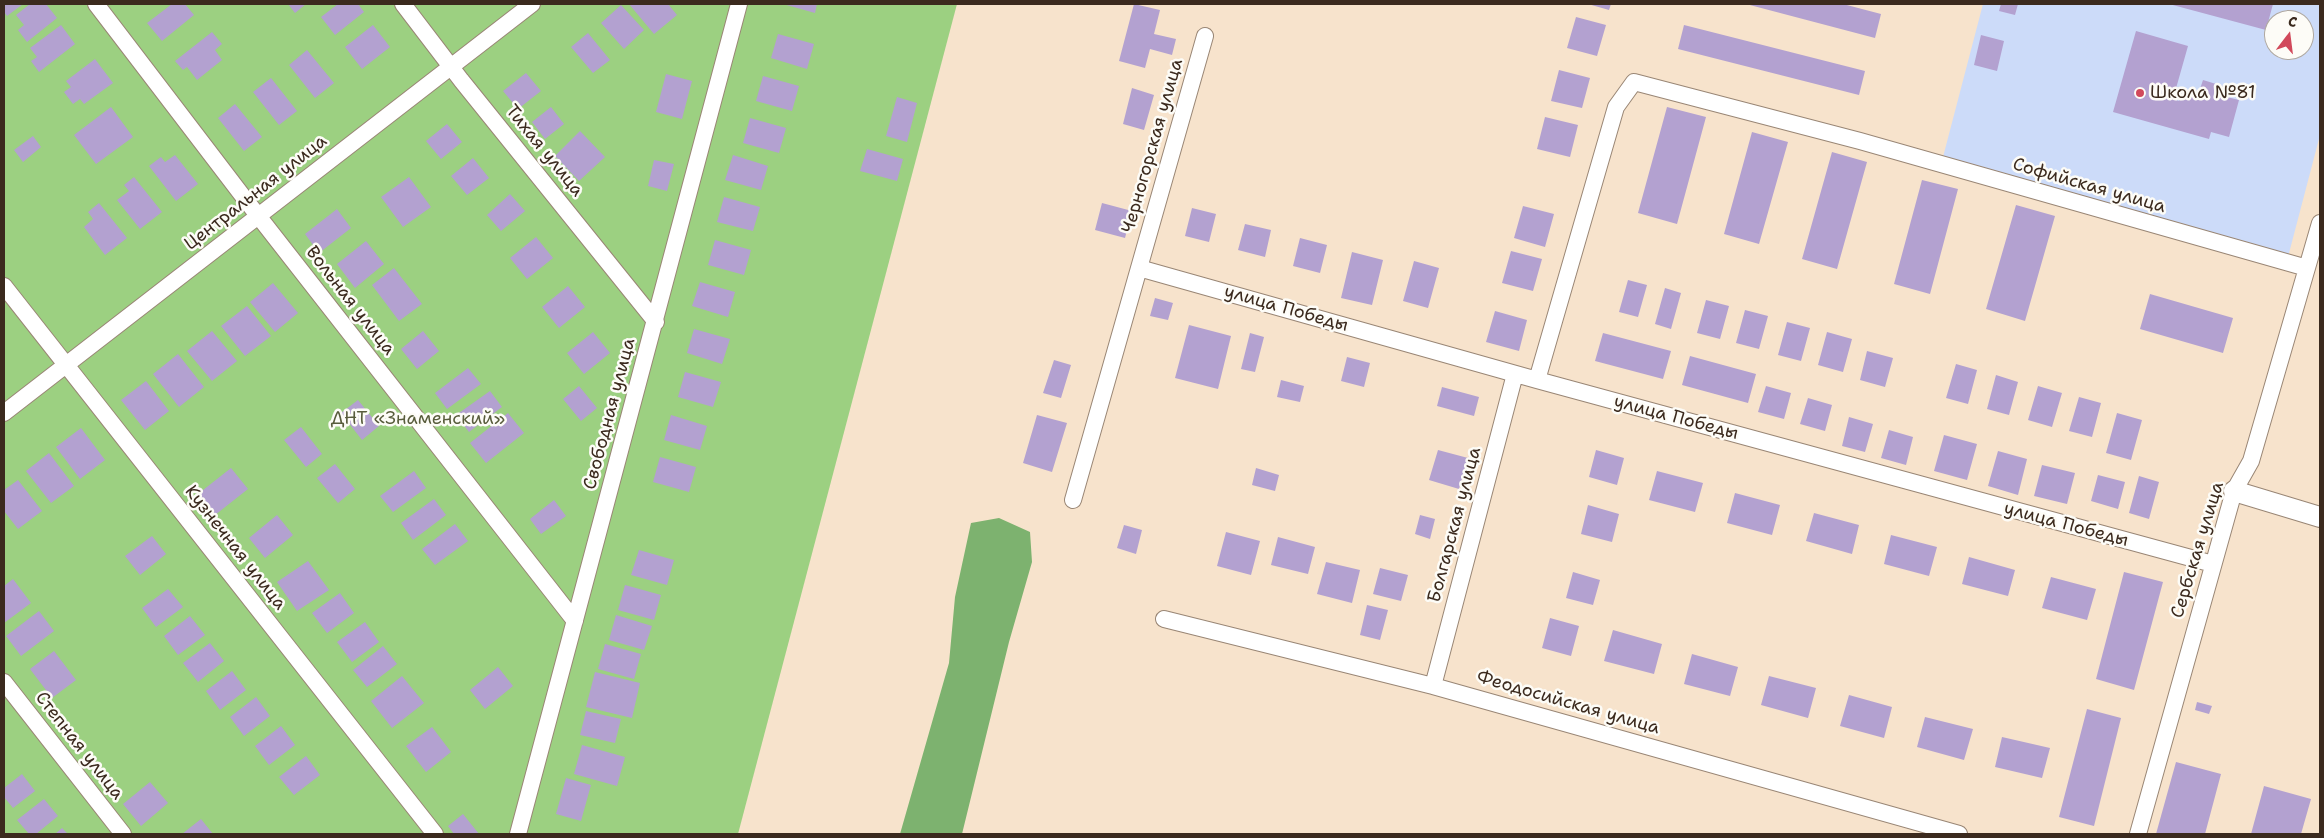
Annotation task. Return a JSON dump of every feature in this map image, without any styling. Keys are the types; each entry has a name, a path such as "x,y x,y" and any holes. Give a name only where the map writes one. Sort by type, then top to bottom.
{"street":[{"name":"Вольная улица","path":"96,4 259,217 575,621"},
{"name":"Тихая улица","path":"403,4 451,68 656,322"},
{"name":"Центральная улица","path":"4,413 532,4"},
{"name":"Свободная улица","path":"518,834 656,322 739,4"},
{"name":"Черногорская улица","path":"1072,500 1205,36"},
{"name":"Софийская улица","path":"1537,380 1616,107 1634,82 1860,141 2307,268"},
{"name":"Сербская улица","path":"2138,834 2234,491 2251,461 2320,223"},
{"name":"улица Победы","path":"1139,268 1515,374 2213,564"},
{"name":"Кузнечная улица","path":"4,286 65,366 435,834"},
{"name":"Болгарская улица","path":"1433,686 1515,374"},
{"path":"2234,491 2320,517"},
{"name":"Феодосийская улица","path":"1164,619 1433,686 1959,834"},
{"name":"Степная улица","path":"4,682 123,834"}],"shaded area":[{"name":"Школа №81","path":"1983,4 2320,4 2320,135 2288,257 1943,157"}],"green space":[{"name":"ДНТ «Знаменский»","path":"4,4 957,4 738,834 4,834"},
{"path":"999,518 1030,532 1032,562 1009,642 962,834 900,834 949,663 955,597 971,523"}],"building":[{"path":"4,4 23,4 7,16 4,12"},
{"path":"30,4 46,4 57,18 27,42 18,30 24,25 16,15"},
{"path":"172,4 185,4 194,15 162,41 147,23"},
{"path":"288,4 306,4 295,13"},
{"path":"338,4 358,4 364,12 335,35 321,17"},
{"path":"629,4 668,4 677,15 654,34"},
{"path":"783,4 817,4 815,13"},
{"path":"1134,4 1160,10 1154,34 1176,39 1172,55 1150,49 1145,68 1119,61"},
{"path":"1588,4 1611,4 1609,10"},
{"path":"1746,4 1843,4 1881,14 1875,38"},
{"path":"2001,4 2018,4 2015,15 1999,11"},
{"path":"2169,4 2273,4 2271,10 2264,10 2264,29"},
{"path":"621,5 644,30 624,49 601,23"},
{"path":"1576,17 1606,25 1597,56 1567,48"},
{"path":"61,25 75,44 39,72 31,61 37,57 30,48"},
{"path":"373,25 390,47 362,69 345,47"},
{"path":"1684,25 1865,71 1859,95 1678,49"},
{"path":"2136,31 2188,46 2173,99 2179,101 2182,90 2198,95 2203,80 2226,87 2223,96 2239,100 2229,137 2211,132 2209,139 2113,112"},
{"path":"212,32 222,44 215,50 222,60 197,80 187,67 183,70 175,61"},
{"path":"588,33 610,60 593,73 571,47"},
{"path":"778,34 814,44 807,69 771,58"},
{"path":"1981,35 2004,41 1997,71 1974,65"},
{"path":"307,50 334,83 315,98 289,65"},
{"path":"95,59 113,83 84,104 80,99 73,104 64,92 71,87 66,81"},
{"path":"1559,70 1590,78 1582,108 1551,101"},
{"path":"526,73 541,91 518,109 503,91"},
{"path":"666,74 692,81 682,119 656,112"},
{"path":"763,76 799,86 792,111 756,101"},
{"path":"271,78 297,111 279,125 253,92"},
{"path":"1132,88 1154,95 1144,130 1123,124"},
{"path":"897,97 917,103 907,142 886,136"},
{"path":"235,104 262,137 244,151 218,118"},
{"path":"111,107 133,137 96,164 74,135"},
{"path":"551,107 564,124 545,139 532,122"},
{"path":"1667,107 1706,117 1677,224 1638,213"},
{"path":"1545,117 1578,125 1570,157 1537,149"},
{"path":"750,118 786,128 779,153 743,143"},
{"path":"447,124 462,142 441,159 426,141"},
{"path":"580,131 605,157 579,181 555,156"},
{"path":"1752,132 1788,142 1759,244 1724,234"},
{"path":"33,136 41,147 23,162 14,150"},
{"path":"867,149 903,159 897,181 860,171"},
{"path":"1832,152 1867,162 1837,269 1802,259"},
{"path":"175,155 198,184 176,201 149,166 161,157 165,162"},
{"path":"733,155 768,166 761,190 725,180"},
{"path":"473,158 489,178 467,195 451,176"},
{"path":"654,160 674,164 667,191 648,186"},
{"path":"134,177 162,212 140,229 117,200 129,191 124,185"},
{"path":"409,177 431,207 403,227 381,197"},
{"path":"1922,180 1958,189 1930,294 1894,284"},
{"path":"510,194 525,211 501,231 487,215"},
{"path":"724,197 760,207 753,231 717,222"},
{"path":"99,203 127,238 105,255 84,227 93,219 88,212"},
{"path":"1102,203 1132,211 1125,238 1095,230"},
{"path":"2016,205 2055,216 2025,321 1986,309"},
{"path":"1523,206 1554,214 1545,247 1514,238"},
{"path":"1192,208 1216,214 1209,242 1185,236"},
{"path":"337,209 351,228 319,253 305,234"},
{"path":"1245,224 1271,230 1265,257 1238,250"},
{"path":"536,237 553,258 527,279 510,258"},
{"path":"1300,238 1327,245 1320,273 1293,266"},
{"path":"715,240 751,250 744,275 708,265"},
{"path":"366,241 384,264 355,288 337,264"},
{"path":"1511,251 1542,259 1533,291 1502,283"},
{"path":"1352,252 1383,260 1372,305 1341,298"},
{"path":"1414,261 1439,268 1428,308 1403,301"},
{"path":"394,268 422,304 399,321 372,285"},
{"path":"1628,280 1647,285 1638,317 1619,312"},
{"path":"700,282 735,292 728,317 692,306"},
{"path":"273,283 298,313 275,332 250,302"},
{"path":"568,286 585,307 559,328 542,307"},
{"path":"1665,288 1681,293 1671,329 1655,324"},
{"path":"2150,294 2233,318 2223,353 2140,329"},
{"path":"1155,298 1173,303 1168,320 1150,316"},
{"path":"1706,300 1729,306 1720,339 1697,333"},
{"path":"247,306 271,336 245,356 221,326"},
{"path":"1745,310 1768,316 1759,349 1736,343"},
{"path":"1495,311 1527,320 1519,351 1486,342"},
{"path":"1787,322 1810,328 1801,361 1778,355"},
{"path":"1189,325 1231,336 1218,389 1175,378"},
{"path":"694,329 730,339 722,364 687,353"},
{"path":"212,331 237,361 212,381 187,351"},
{"path":"423,331 439,351 417,369 401,349"},
{"path":"593,332 610,353 584,374 567,353"},
{"path":"1827,332 1852,339 1843,372 1818,365"},
{"path":"1250,333 1264,337 1255,372 1241,369"},
{"path":"1603,333 1671,351 1663,379 1595,361"},
{"path":"1867,351 1893,358 1885,387 1860,380"},
{"path":"178,354 204,387 179,407 153,374"},
{"path":"1690,356 1756,374 1748,403 1682,385"},
{"path":"1347,357 1370,363 1364,387 1341,381"},
{"path":"1054,360 1071,365 1061,398 1043,393"},
{"path":"1956,364 1977,370 1968,404 1946,398"},
{"path":"468,368 481,384 447,409 435,393"},
{"path":"685,372 721,382 713,407 678,397"},
{"path":"1996,375 2018,382 2009,415 1987,409"},
{"path":"1281,380 1304,386 1300,402 1277,397"},
{"path":"146,381 169,411 145,430 121,400"},
{"path":"579,386 597,408 581,421 563,399"},
{"path":"1766,386 1791,393 1784,419 1758,412"},
{"path":"2038,386 2062,393 2052,427 2028,420"},
{"path":"1442,387 1479,397 1474,416 1437,406"},
{"path":"490,391 502,407 469,432 456,415"},
{"path":"2079,397 2101,403 2092,437 2069,431"},
{"path":"1808,398 1832,405 1825,431 1800,424"},
{"path":"358,400 379,426 362,440 341,413"},
{"path":"508,413 524,433 486,463 470,443"},
{"path":"2117,413 2142,420 2131,460 2106,453"},
{"path":"671,415 707,426 700,450 664,440"},
{"path":"1037,415 1067,423 1052,472 1023,463"},
{"path":"1849,417 1873,424 1865,452 1842,446"},
{"path":"301,427 322,454 306,467 284,440"},
{"path":"81,428 105,460 80,479 56,447"},
{"path":"1889,430 1913,437 1906,465 1881,458"},
{"path":"1944,435 1977,444 1967,480 1934,471"},
{"path":"1438,450 1468,458 1459,489 1429,480"},
{"path":"1596,450 1624,458 1617,485 1589,477"},
{"path":"1998,451 2027,459 2018,495 1988,486"},
{"path":"49,453 74,486 51,503 26,471"},
{"path":"660,457 696,467 689,492 653,482"},
{"path":"335,464 355,489 338,503 317,478"},
{"path":"2042,465 2075,473 2067,504 2034,496"},
{"path":"231,468 248,489 215,515 198,494"},
{"path":"1256,468 1279,475 1275,491 1252,485"},
{"path":"414,471 426,488 393,512 380,496"},
{"path":"1657,471 1703,483 1695,512 1649,500"},
{"path":"2098,475 2125,482 2118,509 2091,501"},
{"path":"2139,476 2159,482 2149,519 2129,513"},
{"path":"18,480 42,511 18,529 4,511 4,490"},
{"path":"1735,493 1780,505 1772,535 1727,523"},
{"path":"434,499 446,515 413,540 401,523"},
{"path":"554,500 566,516 541,534 530,519"},
{"path":"1588,505 1619,514 1612,542 1581,534"},
{"path":"1814,513 1859,525 1852,554 1806,541"},
{"path":"277,515 293,535 265,558 249,538"},
{"path":"1420,515 1435,519 1430,539 1415,534"},
{"path":"455,524 468,541 435,565 422,549"},
{"path":"1124,525 1142,530 1136,554 1117,548"},
{"path":"1226,532 1260,541 1251,575 1217,566"},
{"path":"1891,535 1937,547 1929,576 1884,564"},
{"path":"152,536 166,554 140,575 125,556"},
{"path":"1278,537 1315,547 1308,574 1271,565"},
{"path":"639,550 674,560 667,585 631,575"},
{"path":"1969,557 2015,570 2008,596 1962,584"},
{"path":"308,561 329,590 297,611 277,582"},
{"path":"1326,562 1360,570 1352,603 1317,594"},
{"path":"1380,568 1408,575 1401,601 1373,594"},
{"path":"1573,572 1600,580 1593,605 1566,598"},
{"path":"2124,572 2163,582 2134,690 2096,679"},
{"path":"2051,577 2096,589 2087,620 2042,608"},
{"path":"13,579 31,603 4,623 4,586"},
{"path":"625,585 661,595 654,620 618,610"},
{"path":"168,589 183,607 156,627 142,608"},
{"path":"340,593 354,613 327,633 312,613"},
{"path":"1367,605 1388,610 1380,640 1360,635"},
{"path":"39,611 54,631 21,656 6,636"},
{"path":"616,615 652,626 644,650 609,640"},
{"path":"190,616 205,635 178,655 164,636"},
{"path":"1550,618 1579,626 1571,656 1542,648"},
{"path":"365,622 379,642 352,662 337,642"},
{"path":"1613,630 1662,644 1654,674 1604,661"},
{"path":"210,643 224,661 198,682 183,663"},
{"path":"605,644 641,654 634,679 598,669"},
{"path":"383,646 397,664 367,687 353,670"},
{"path":"54,651 76,680 52,698 30,669"},
{"path":"1692,654 1738,667 1730,696 1684,684"},
{"path":"498,667 513,686 485,709 470,690"},
{"path":"232,671 246,690 220,710 206,691"},
{"path":"595,672 640,683 632,718 586,707"},
{"path":"402,676 424,703 392,728 371,701"},
{"path":"1769,676 1816,688 1808,718 1761,705"},
{"path":"1849,695 1892,707 1884,738 1840,726"},
{"path":"256,697 270,716 244,736 230,717"},
{"path":"2197,702 2212,706 2209,714 2195,710"},
{"path":"2087,709 2121,718 2094,826 2059,817"},
{"path":"586,711 621,719 615,743 580,735"},
{"path":"1925,717 1973,729 1964,760 1917,747"},
{"path":"281,726 295,745 269,765 255,746"},
{"path":"432,727 451,752 426,772 406,746"},
{"path":"2002,737 2050,748 2042,778 1995,767"},
{"path":"582,745 625,757 617,786 574,774"},
{"path":"306,756 320,775 294,795 279,777"},
{"path":"2176,762 2221,774 2205,834 2156,834"},
{"path":"22,774 35,791 13,808 4,797 4,788"},
{"path":"566,778 591,785 581,821 556,814"},
{"path":"150,782 168,803 141,826 123,804"},
{"path":"2264,786 2311,799 2301,834 2251,834"},
{"path":"44,799 58,816 36,834 29,834 17,820"},
{"path":"463,814 479,834 454,834 448,826"},
{"path":"201,819 213,834 182,834"},
{"path":"62,828 68,834 55,834"}],"place":[{"name":"Школа №81","path":"2140,93"}]}
